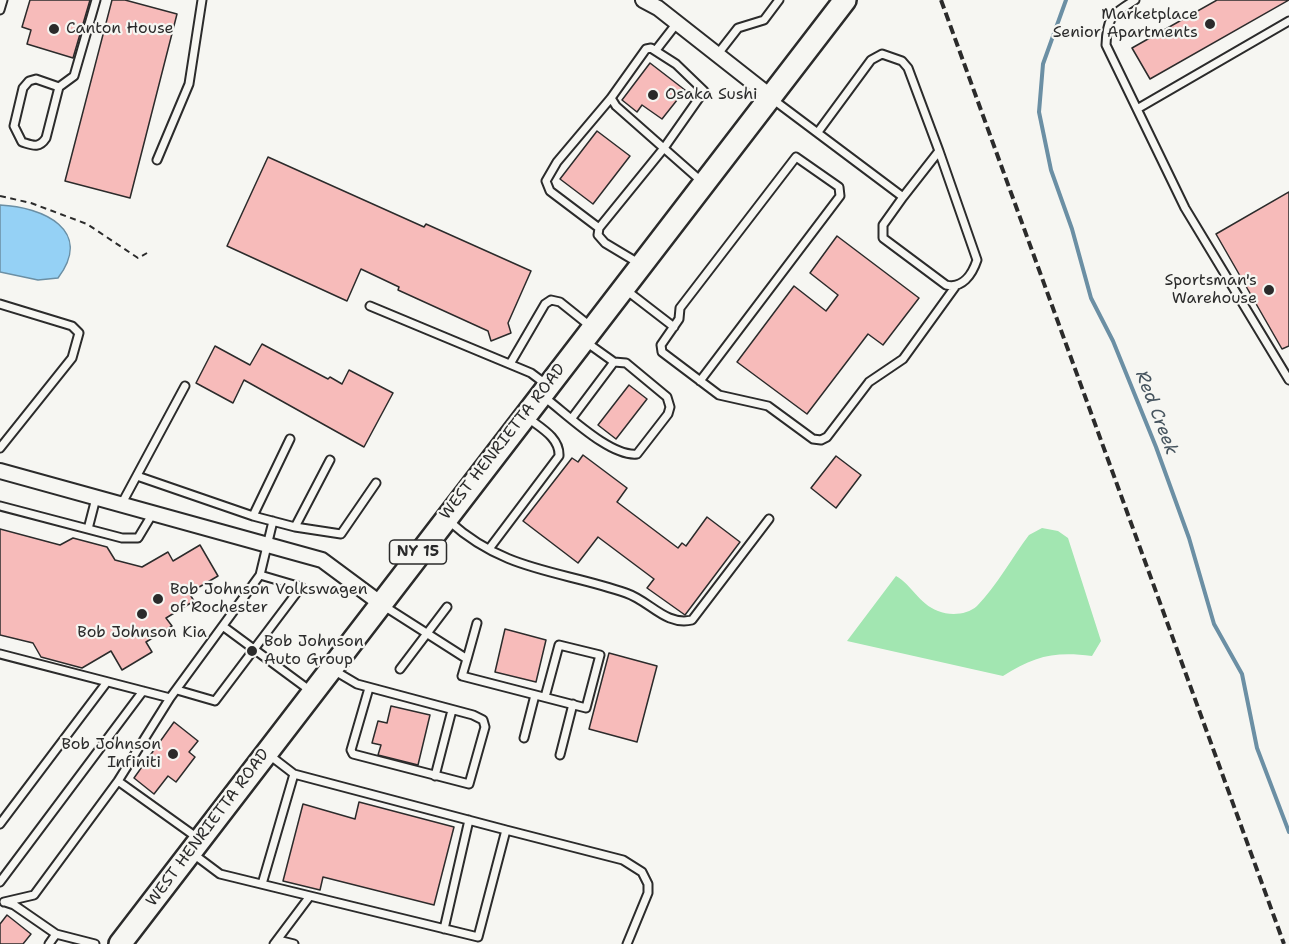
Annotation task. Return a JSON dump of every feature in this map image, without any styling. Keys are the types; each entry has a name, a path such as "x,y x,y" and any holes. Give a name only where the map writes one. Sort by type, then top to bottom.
{"main road":[{"name":"WEST HENRIETTA ROAD","path":"120,944 543,389 844,0"}],"street":[{"path":"644,0 662,4 677,23 770,96"},
{"path":"0,471 268,544 322,561 380,603"}],"lane":[{"path":"0,10 3,0"},
{"path":"59,87 36,79 28,81 23,88 14,126 22,142 35,146 42,144 59,87 74,76 96,0"},
{"path":"157,160 189,84 202,0"},
{"path":"717,55 738,28 764,20 779,0"},
{"path":"1135,0 1111,15 1106,28 1106,45 1185,208 1289,380"},
{"path":"1137,109 1289,21"},
{"path":"656,50 677,23"},
{"path":"599,228 550,191 546,181 557,162 611,98 646,49 656,50 705,91 664,148 599,228 597,236 604,243 640,264"},
{"path":"700,381 840,196 839,187 801,158 792,159 680,308 679,319 661,345 662,352 700,381 719,395 768,406 813,439 821,440 827,437 869,382 903,359 955,287 962,284 977,260 908,68 893,56 882,54 871,60 818,132"},
{"path":"770,96 903,197"},
{"path":"611,98 616,106 703,183"},
{"path":"939,151 883,225 883,238 946,285 955,287"},
{"path":"622,287 674,327"},
{"path":"370,306 531,373 543,389 572,418 614,450 628,455 637,454 668,414 670,407 667,397 626,363 614,362 560,302 551,300 546,304 510,364"},
{"path":"0,304 72,326 79,333 72,358 0,448"},
{"path":"572,418 614,362"},
{"path":"121,505 185,386"},
{"path":"489,549 559,456 560,448 554,439 524,415"},
{"path":"253,516 290,439"},
{"path":"295,527 330,460"},
{"path":"137,476 253,516 295,527 341,534 376,483"},
{"path":"88,528 96,498"},
{"path":"0,506 122,538 138,538 153,513"},
{"path":"445,517 462,532 512,562 629,594 661,615 683,622 692,620 769,519"},
{"path":"2,901 34,895 118,781 170,698 260,575 273,521"},
{"path":"177,690 215,701 301,587 260,575"},
{"path":"380,603 467,659"},
{"path":"400,669 447,607"},
{"path":"477,623 462,676 586,708 600,655 559,645 545,697"},
{"path":"224,627 312,692"},
{"path":"0,654 170,698"},
{"path":"330,668 357,684 473,715 483,720 485,727 469,784 353,754 351,750 369,688"},
{"path":"0,825 107,682"},
{"path":"0,882 143,691"},
{"path":"524,738 535,695"},
{"path":"560,755 573,704"},
{"path":"435,776 452,710"},
{"path":"266,752 294,774 623,860 642,872 648,884 648,893 627,944"},
{"path":"262,884 294,774"},
{"path":"118,781 194,845 220,874 444,929 476,941 506,830"},
{"path":"444,929 469,820"},
{"path":"276,942 310,896"},
{"path":"2,901 14,905 56,934 95,944"},
{"path":"48,944 56,934"},
{"path":"276,942 294,944"}],"path":[{"path":"0,196 32,203 87,224 138,258 147,253"}],"green space":[{"path":"1042,528 1058,531 1068,538 1101,641 1092,656 1067,654 1045,657 1025,664 1003,676 847,641 896,576 926,604 938,611 958,614 973,609 991,590 1029,535"}],"water":[{"path":"0,205 32,210 47,216 59,224 67,234 70,247 68,261 58,278 38,280 0,272"}],"building":[{"name":"Canton House","path":"30,0 90,0 73,58 27,44 31,30 22,27"},
{"path":"112,0 125,0 177,14 130,198 65,181"},
{"name":"Marketplace Senior Apartments","path":"1217,0 1289,0 1150,79 1132,48"},
{"name":"Osaka Sushi","path":"650,63 685,90 662,119 642,105 637,112 622,100"},
{"path":"597,131 630,156 593,204 560,179"},
{"path":"268,157 424,227 426,224 531,271 508,323 511,333 491,341 488,331 398,290 399,287 361,269 347,301 227,246"},
{"name":"Sportsman's Warehouse","path":"1289,192 1289,346 1282,349 1216,234"},
{"path":"837,236 919,298 883,345 868,334 807,414 737,362 794,286 826,311 838,295 810,273"},
{"path":"262,344 328,379 330,377 342,384 349,370 393,393 364,447 244,380 233,403 196,383 215,346 250,365"},
{"path":"629,385 647,399 616,439 598,425"},
{"path":"583,455 627,488 617,502 678,548 682,543 686,546 707,517 740,542 685,615 647,588 654,579 598,537 578,563 523,521 572,458 578,462"},
{"path":"836,456 861,475 836,508 811,488"},
{"path":"0,529 60,545 73,538 107,547 115,560 142,567 168,552 173,561 200,545 218,576 189,593 194,601 166,618 172,626 146,642 152,652 122,670 111,651 82,668 41,657 33,643 0,635"},
{"path":"505,629 546,640 536,682 495,672"},
{"path":"609,653 657,666 637,742 589,729"},
{"path":"391,706 430,715 418,765 378,755 381,745 372,743 378,721 387,723"},
{"path":"174,722 198,741 189,752 195,757 176,782 168,776 154,794 134,778"},
{"path":"359,802 454,827 434,905 323,877 320,890 283,881 303,804 355,819"},
{"path":"7,915 31,934 23,944 0,944 0,924"}],"waterway":[{"name":"Red Creek","path":"1066,0 1043,64 1039,112 1051,170 1072,229 1091,298 1113,341 1156,447 1189,538 1214,624 1242,674 1257,748 1289,832"}],"railway":[{"path":"941,0 1284,944"}],"place":[{"name":"Marketplace Senior Apartments","path":"1210,24"},
{"name":"Canton House","path":"54,29"},
{"name":"Osaka Sushi","path":"653,95"},
{"name":"Sportsman's Warehouse","path":"1269,290"},
{"name":"Bob Johnson Volkswagen of Rochester","path":"158,599"},
{"name":"Bob Johnson Kia","path":"142,614"},
{"name":"Bob Johnson Auto Group","path":"252,651"},
{"name":"Bob Johnson Infiniti","path":"173,754"}]}
